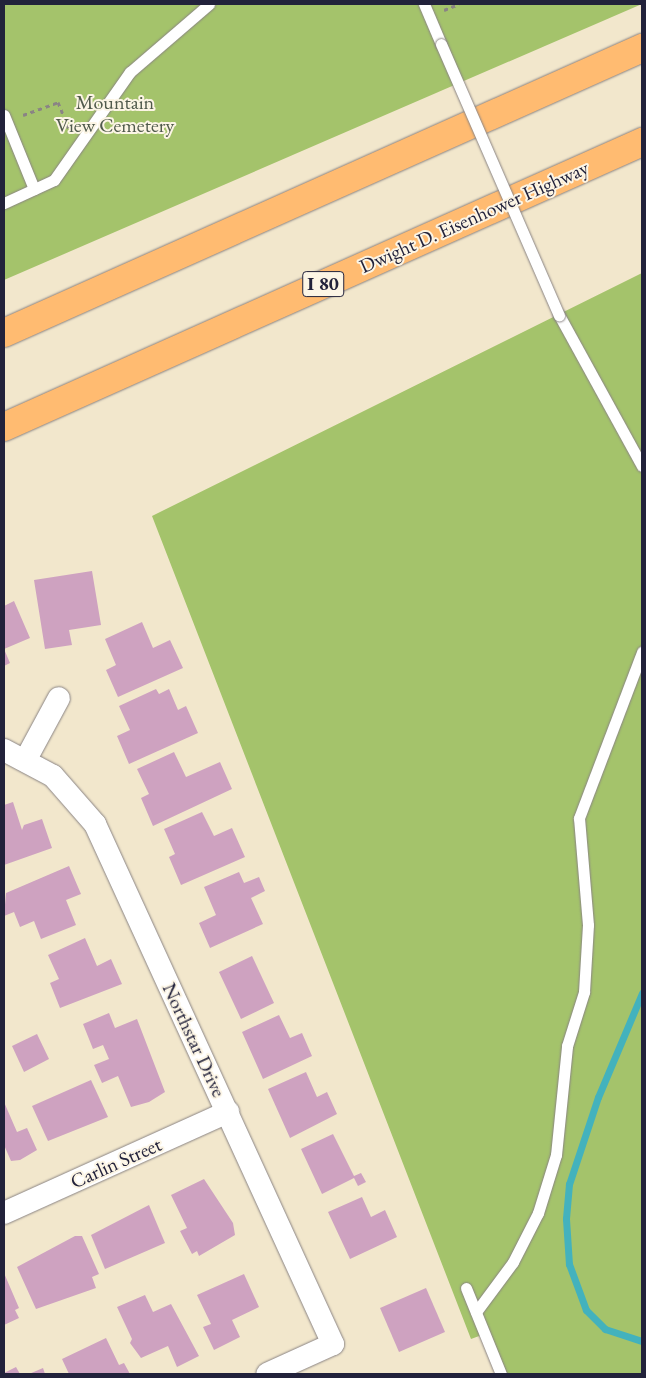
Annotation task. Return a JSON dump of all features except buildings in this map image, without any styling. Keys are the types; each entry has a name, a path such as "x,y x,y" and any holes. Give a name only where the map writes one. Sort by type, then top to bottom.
{"highway":[{"path":"4,333 642,48"},
{"name":"Dwight D. Eisenhower Highway","path":"4,427 642,142"}],"street":[{"path":"26,759 59,698"},
{"name":"Northstar Drive","path":"4,750 26,759 70,792 95,824 333,1344 268,1374"},
{"name":"Carlin Street","path":"4,1213 228,1112"}],"lane":[{"path":"4,202 54,180 130,72 209,4"},
{"path":"424,4 559,315 642,466"},
{"path":"5,118 34,189"},
{"path":"476,1312 513,1262 538,1213 556,1155 567,1046 584,992 588,925 579,818 642,652"},
{"path":"466,1288 501,1374"}],"path":[{"path":"5,118 58,102 76,148"}],"green space":[{"name":"Mountain View Cemetery","path":"4,4 642,4 4,280"},
{"path":"642,273 642,1374 507,1374 490,1332 471,1339 152,516"}],"waterway":[{"path":"642,993 598,1097 569,1184 566,1219 569,1264 586,1310 605,1329 642,1341"}]}
